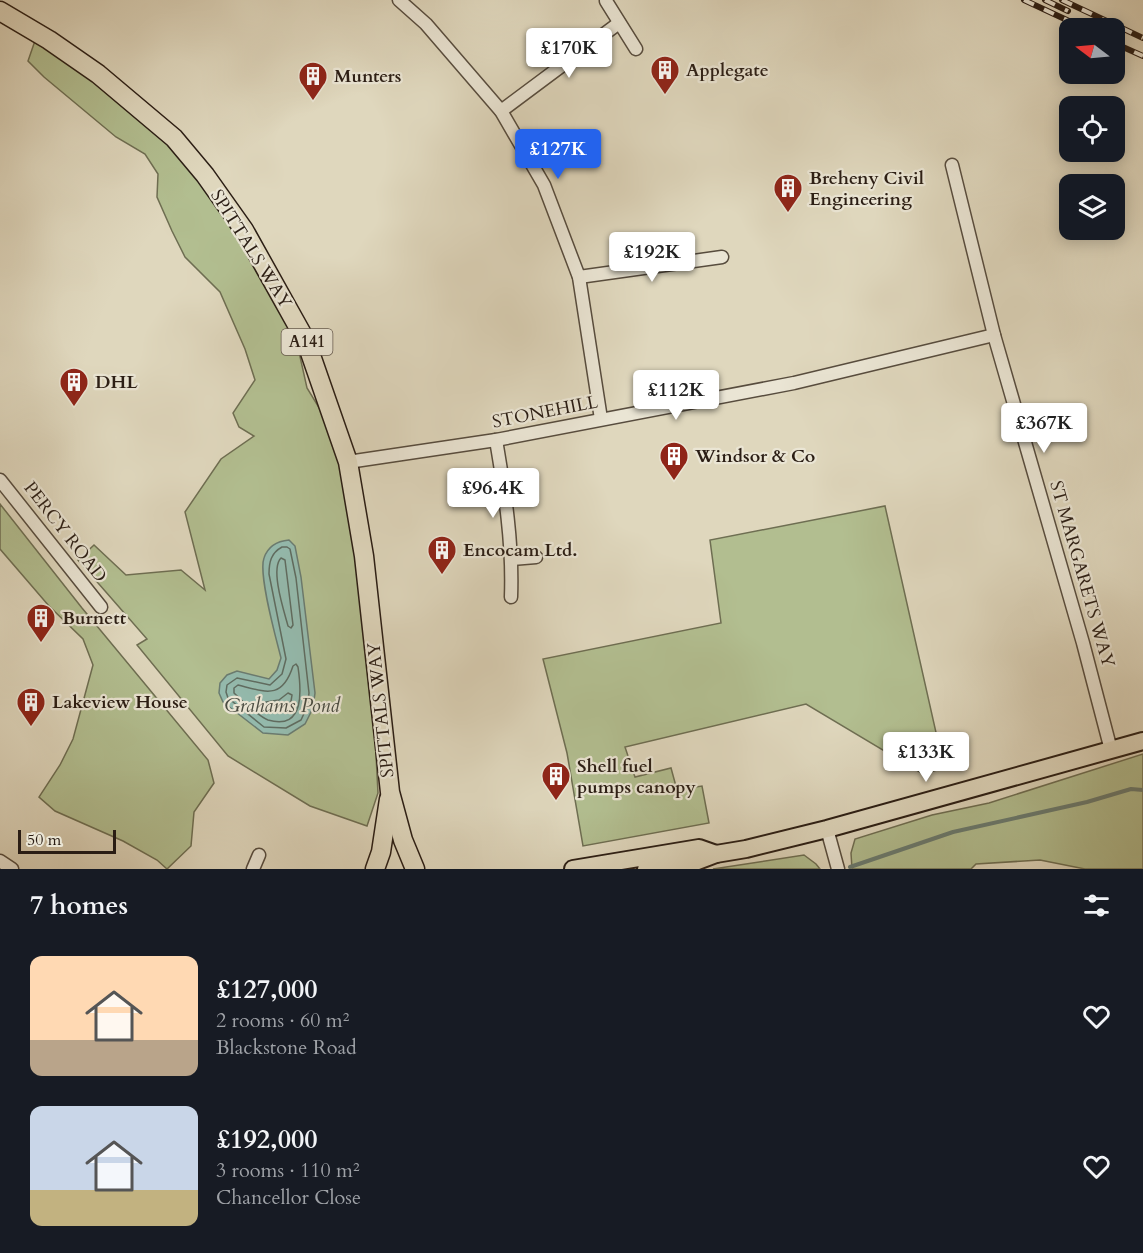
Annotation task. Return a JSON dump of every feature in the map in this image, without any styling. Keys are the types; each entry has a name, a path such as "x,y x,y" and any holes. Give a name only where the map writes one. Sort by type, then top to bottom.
{"highway":[{"name":"SPITTALS WAY","path":"0,11 49,40 98,74 174,138 205,175 244,230 306,340 348,462 364,556 390,792 403,840 415,869"},
{"name":"SPITTALS WAY","path":"375,869 381,852 390,792"}],"main road":[{"path":"652,868 695,862 716,854 827,829 1143,741"},
{"path":"573,869 699,848 716,854"}],"street":[{"path":"399,0 426,24 501,111 544,185 579,277 601,419"},
{"path":"606,1 636,49"},
{"path":"501,111 619,23"},
{"name":"ST MARGARETS WAY","path":"952,165 994,335 1083,643 1111,750"},
{"path":"579,277 722,257"},
{"name":"STONEHILL","path":"348,462 496,440 794,383 994,335"},
{"path":"496,440 513,559 511,597"},
{"name":"PERCY ROAD","path":"0,480 101,607"},
{"path":"513,559 536,557"},
{"path":"827,829 838,869"},
{"path":"253,869 259,855"},
{"path":"0,861 12,869"}],"green space":[{"path":"38,32 168,138 213,199 295,334 307,388 326,419 343,470 361,556 373,698 378,793 367,826 310,806 228,756 137,645 147,639 78,560 94,545 126,575 181,570 205,590 185,512 221,459 254,436 239,427 233,413 255,380 245,349 220,292 185,257 172,231 157,197 158,174 145,154 116,137 28,61"},
{"path":"0,504 82,608 208,760 214,783 194,812 191,846 167,869 157,860 123,841 55,811 39,797 60,765 73,739 93,665 83,639 49,606 0,549"},
{"path":"885,506 944,768 923,774 806,704 625,747 635,777 671,768 677,790 702,786 709,823 583,846 567,753 543,659 721,623 710,540"},
{"path":"1143,754 1143,869 1085,869 1040,860 976,864 971,869 852,869 851,853 855,839 932,815 989,803"},
{"path":"804,855 820,869 713,869"}],"water":[{"name":"Grahams Pond","path":"289,540 295,546 301,577 315,693 313,708 305,724 288,735 263,733 223,702 219,693 220,683 227,675 237,671 269,679 277,670 281,658 268,606 263,566 264,558 271,547"}],"waterway":[{"path":"850,867 953,832 1087,802 1131,789 1143,790"}],"railway":[{"path":"1024,0 1063,18"},
{"path":"1045,0 1068,11"},
{"path":"1062,0 1143,38"},
{"path":"1125,48 1143,56"}],"place":[{"name":"Applegate","path":"665,96"},
{"name":"Munters","path":"313,102"},
{"name":"Breheny Civil Engineering","path":"788,214"},
{"name":"DHL","path":"74,408"},
{"name":"Windsor & Co","path":"674,482"},
{"name":"Encocam Ltd.","path":"442,576"},
{"name":"Burnett","path":"41,644"},
{"name":"Lakeview House","path":"31,728"},
{"name":"Shell fuel pumps canopy","path":"556,802"}]}
